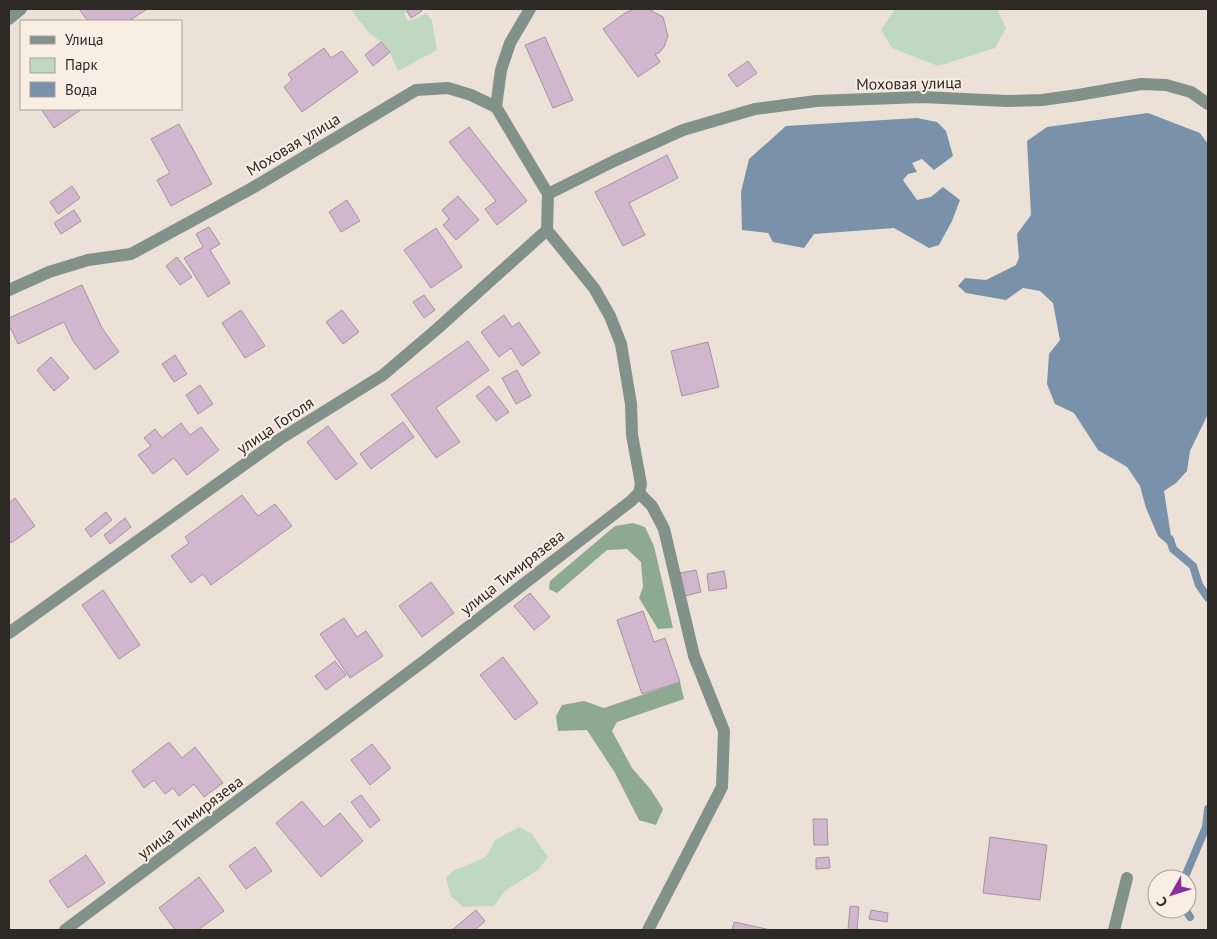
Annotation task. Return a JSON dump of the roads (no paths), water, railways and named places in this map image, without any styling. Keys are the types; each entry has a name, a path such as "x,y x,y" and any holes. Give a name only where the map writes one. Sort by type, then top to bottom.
{"street":[{"path":"9,19 21,9"},
{"path":"530,9 510,43 502,70 496,107 548,194 548,230 594,288 610,316 622,344 631,404 632,435 640,484 639,493 652,506 664,530 694,656 724,731 722,788 648,930"},
{"name":"Моховая улица","path":"548,194 614,160 692,128 755,109 816,101 922,97 1007,101 1042,100 1141,84 1166,85 1191,92 1208,104"},
{"name":"Моховая улица","path":"9,290 49,272 88,260 131,254 254,187 416,90 448,88 471,95 496,107"},
{"name":"улица Гоголя","path":"9,633 280,438 383,375 548,230"},
{"name":"улица Тимирязева","path":"65,930 431,655 639,493"},
{"path":"1114,930 1127,878"}],"water":[{"path":"1148,113 1200,133 1208,144 1208,414 1190,451 1187,471 1176,483 1164,491 1173,549 1158,536 1146,508 1140,486 1127,467 1098,450 1074,413 1055,404 1047,384 1049,354 1060,340 1053,303 1040,291 1023,288 1006,300 966,293 958,286 965,278 986,280 1016,265 1019,258 1017,234 1031,215 1027,141 1047,127"},
{"path":"917,118 937,122 946,131 953,156 934,170 922,159 912,163 917,172 908,174 903,180 917,200 931,197 943,187 960,200 952,221 939,245 929,248 894,228 814,234 804,248 773,242 768,233 742,230 741,192 749,159 786,126"}],"waterway":[{"path":"1170,539 1173,549 1193,566 1199,585 1208,598"},
{"path":"1188,869 1206,827 1208,809"}]}
